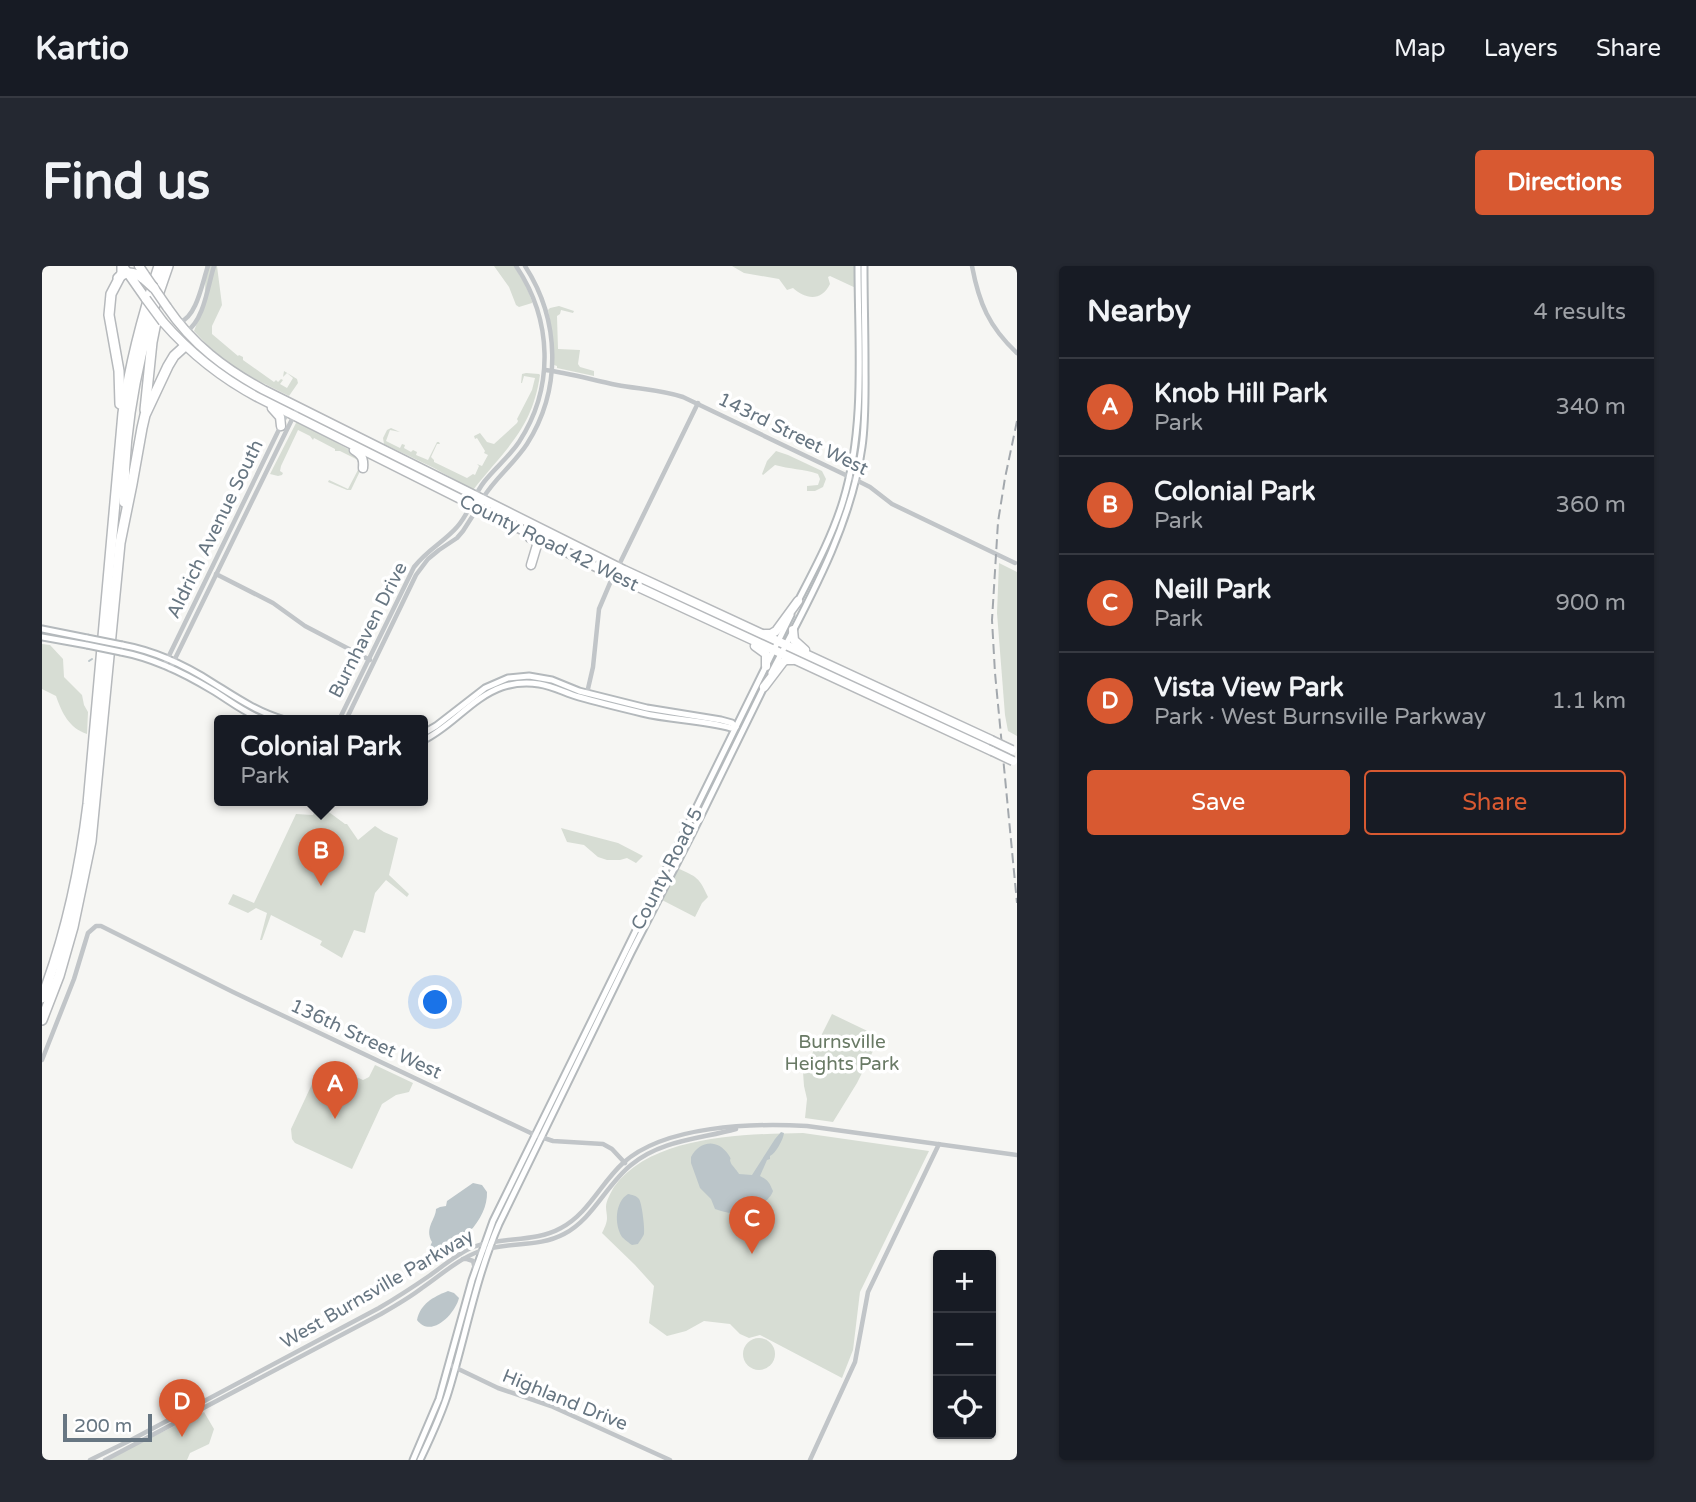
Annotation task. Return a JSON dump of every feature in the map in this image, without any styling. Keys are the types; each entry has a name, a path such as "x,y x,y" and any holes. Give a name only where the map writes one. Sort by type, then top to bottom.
{"highway":[{"path":"139,266 154,288"},
{"path":"42,998 52,972 78,871 84,832 118,458 130,370 159,266"},
{"path":"125,514 125,460 132,407 147,332 168,266"},
{"path":"42,1020 74,927 91,841 120,543 145,415 156,321 174,266"},
{"path":"118,458 120,381 103,316 106,292 124,270 144,277"},
{"name":"County Road 42 West","path":"124,270 181,342 208,367 243,390 409,463 477,502 492,514 556,547 762,634 794,660 887,702 991,740 1015,756"},
{"name":"County Road 42 West","path":"154,288 185,332 214,359 334,436 477,502 735,632 822,662 947,725 992,751 1015,756"},
{"path":"145,415 185,332"},
{"path":"243,390 276,411 281,419 281,426"},
{"path":"334,436 363,446 373,445"},
{"path":"334,436 361,455 363,468"},
{"path":"373,455 385,454 409,463"},
{"path":"492,514 508,527 536,541 537,547 531,565 542,547 556,547"},
{"path":"762,634 776,631 798,601"},
{"path":"793,630 795,642 822,662"},
{"path":"735,632 765,653 766,666"},
{"path":"764,687 783,662 794,660"}],"main road":[{"name":"County Road 5","path":"420,1460 441,1414 475,1269 482,1251 497,1229 625,951 766,666 793,630 836,540 848,508 858,418 858,266"},
{"name":"County Road 5","path":"413,1460 453,1366 493,1222 744,729 764,687 798,601 840,513 862,449 865,409 864,266"},
{"path":"42,629 87,642"},
{"path":"42,637 150,652 204,677 252,708 271,715"},
{"path":"122,648 167,667 254,715"},
{"path":"428,731 485,688 508,678 546,678 586,696"},
{"path":"428,738 488,694 509,685 537,683 586,696 710,717 744,729"}],"street":[{"path":"178,323 190,316 208,266"},
{"path":"185,332 191,329 200,315 214,266"},
{"name":"Burnhaven Drive","path":"477,502 484,482 512,452 527,428 539,401 545,370 540,317 530,289 516,266"},
{"name":"Burnhaven Drive","path":"348,715 414,567 426,552 457,527 519,455 534,431 545,403 552,370 552,339 537,287 525,266"},
{"path":"972,266 984,311 992,325 1017,353"},
{"name":"143rd Street West","path":"545,370 666,392 698,403 853,478 894,505 1016,562"},
{"path":"586,696 593,667 599,608 698,403"},
{"name":"Aldrich Avenue South","path":"171,660 210,571 281,426 293,410"},
{"name":"Aldrich Avenue South","path":"167,667 216,574 293,410"},
{"path":"210,571 274,603 305,626 371,661"},
{"name":"Burnhaven Drive","path":"342,715 371,661"},
{"name":"136th Street West","path":"42,1060 60,1018 88,933 96,926 101,926 233,992 538,1136 553,1141 603,1144 612,1149 626,1164"},
{"name":"West Burnsville Parkway","path":"488,1245 542,1239 572,1222 612,1175 626,1164 664,1146 747,1126 807,1126 1017,1155"},
{"path":"810,1460 855,1362 868,1292 939,1144"},
{"path":"497,1229 499,1235 505,1239"},
{"name":"West Burnsville Parkway","path":"90,1460 379,1308 460,1254 505,1239 542,1239"},
{"name":"West Burnsville Parkway","path":"105,1460 391,1308 462,1259 482,1251"},
{"path":"462,1259 472,1261 475,1269"},
{"name":"Highland Drive","path":"453,1366 498,1388 551,1406 670,1460"}],"green space":[{"path":"205,266 217,266 222,305 212,326 212,334 274,382 281,379 283,380 280,384 287,388 293,378 287,373 283,377 284,371 297,379 298,383 289,396 239,371 194,331 204,299"},
{"path":"494,266 514,266 532,303 519,307 516,305 509,287"},
{"path":"732,266 858,266 858,289 830,276 827,290 813,297 803,295 793,288 787,290 779,279 744,273"},
{"path":"559,306 574,311 561,310 557,316 558,349 580,350 578,364 594,371 594,376 554,365 548,310"},
{"path":"522,374 540,375 531,410 516,438 473,490 384,444 383,438 391,428 400,432 390,430 386,441 400,448 402,444 405,445 404,448 417,452 416,455 428,460 439,442 431,457 434,462 467,478 475,475 479,466 477,464 482,466 488,455 474,436 480,433 487,442 494,444 517,423 535,378 524,376 521,383"},
{"path":"297,421 359,455 361,469 351,490 347,490 328,482 329,480 348,489 359,468 358,460 335,451 314,438 313,440 298,430 281,466 282,475 270,474"},
{"path":"776,451 822,471 826,479 823,487 807,491 807,486 818,485 820,479 818,474 807,471 775,465 763,475 767,461"},
{"path":"999,563 1017,572 1017,736 1008,731 1005,715 997,613"},
{"path":"42,644 50,645 63,659 64,677 82,695 88,712 87,734 75,728 67,719 56,696 42,689"},
{"path":"317,806 321,806 347,824 358,840 375,826 398,838 389,875 409,894 407,897 386,880 375,893 365,933 354,930 342,958 320,945 322,941 271,915 260,940 267,913 256,908 248,913 228,904 233,894 254,903 296,814 313,815"},
{"path":"561,828 618,843 643,856 636,863 627,858 607,860 598,857 584,845 567,842"},
{"path":"677,868 697,878 708,897 695,917 662,900"},
{"name":"Burnsville Heights Park","path":"832,1014 880,1037 857,1083 833,1122 805,1118 807,1099 803,1072"},
{"path":"326,1063 363,1080 369,1077 375,1065 413,1083 409,1092 396,1095 382,1104 352,1169 295,1143 292,1139 291,1129 320,1067"},
{"path":"803,1133 929,1151 860,1292 853,1350 842,1378 760,1335 749,1338 740,1334 730,1324 704,1321 686,1331 667,1336 649,1323 654,1286 602,1233 607,1220 607,1202 614,1187 630,1170 651,1157 675,1147 701,1141"},
{"path":"759,1338 770,1343 775,1354 770,1365 759,1370 748,1365 743,1354 748,1343"},
{"path":"204,1412 214,1429 209,1444 190,1453 187,1460 104,1460"}],"shaded area":[{"path":"781,1132 784,1133 781,1143 767,1160 760,1176 770,1185 773,1191 771,1196 762,1204 738,1213 715,1209 711,1199 700,1188 691,1163 694,1152 703,1145 719,1145 728,1154 739,1174 752,1175"},
{"path":"473,1183 482,1185 487,1192 486,1202 477,1223 452,1246 432,1253 429,1249 432,1242 429,1232 436,1209 446,1206 447,1201"},
{"path":"628,1194 639,1199 644,1227 644,1234 638,1244 632,1245 619,1232 617,1220 620,1202"},
{"path":"448,1291 459,1298 448,1317 429,1327 417,1320 424,1305"}],"railway":[{"path":"1017,421 998,522 992,620 1017,903"}],"place":[{"name":"Colonial Park","path":"321,886"},
{"name":"Knob Hill Park","path":"335,1119"},
{"name":"Neill Park","path":"752,1254"},
{"name":"Vista View Park","path":"182,1437"}]}
